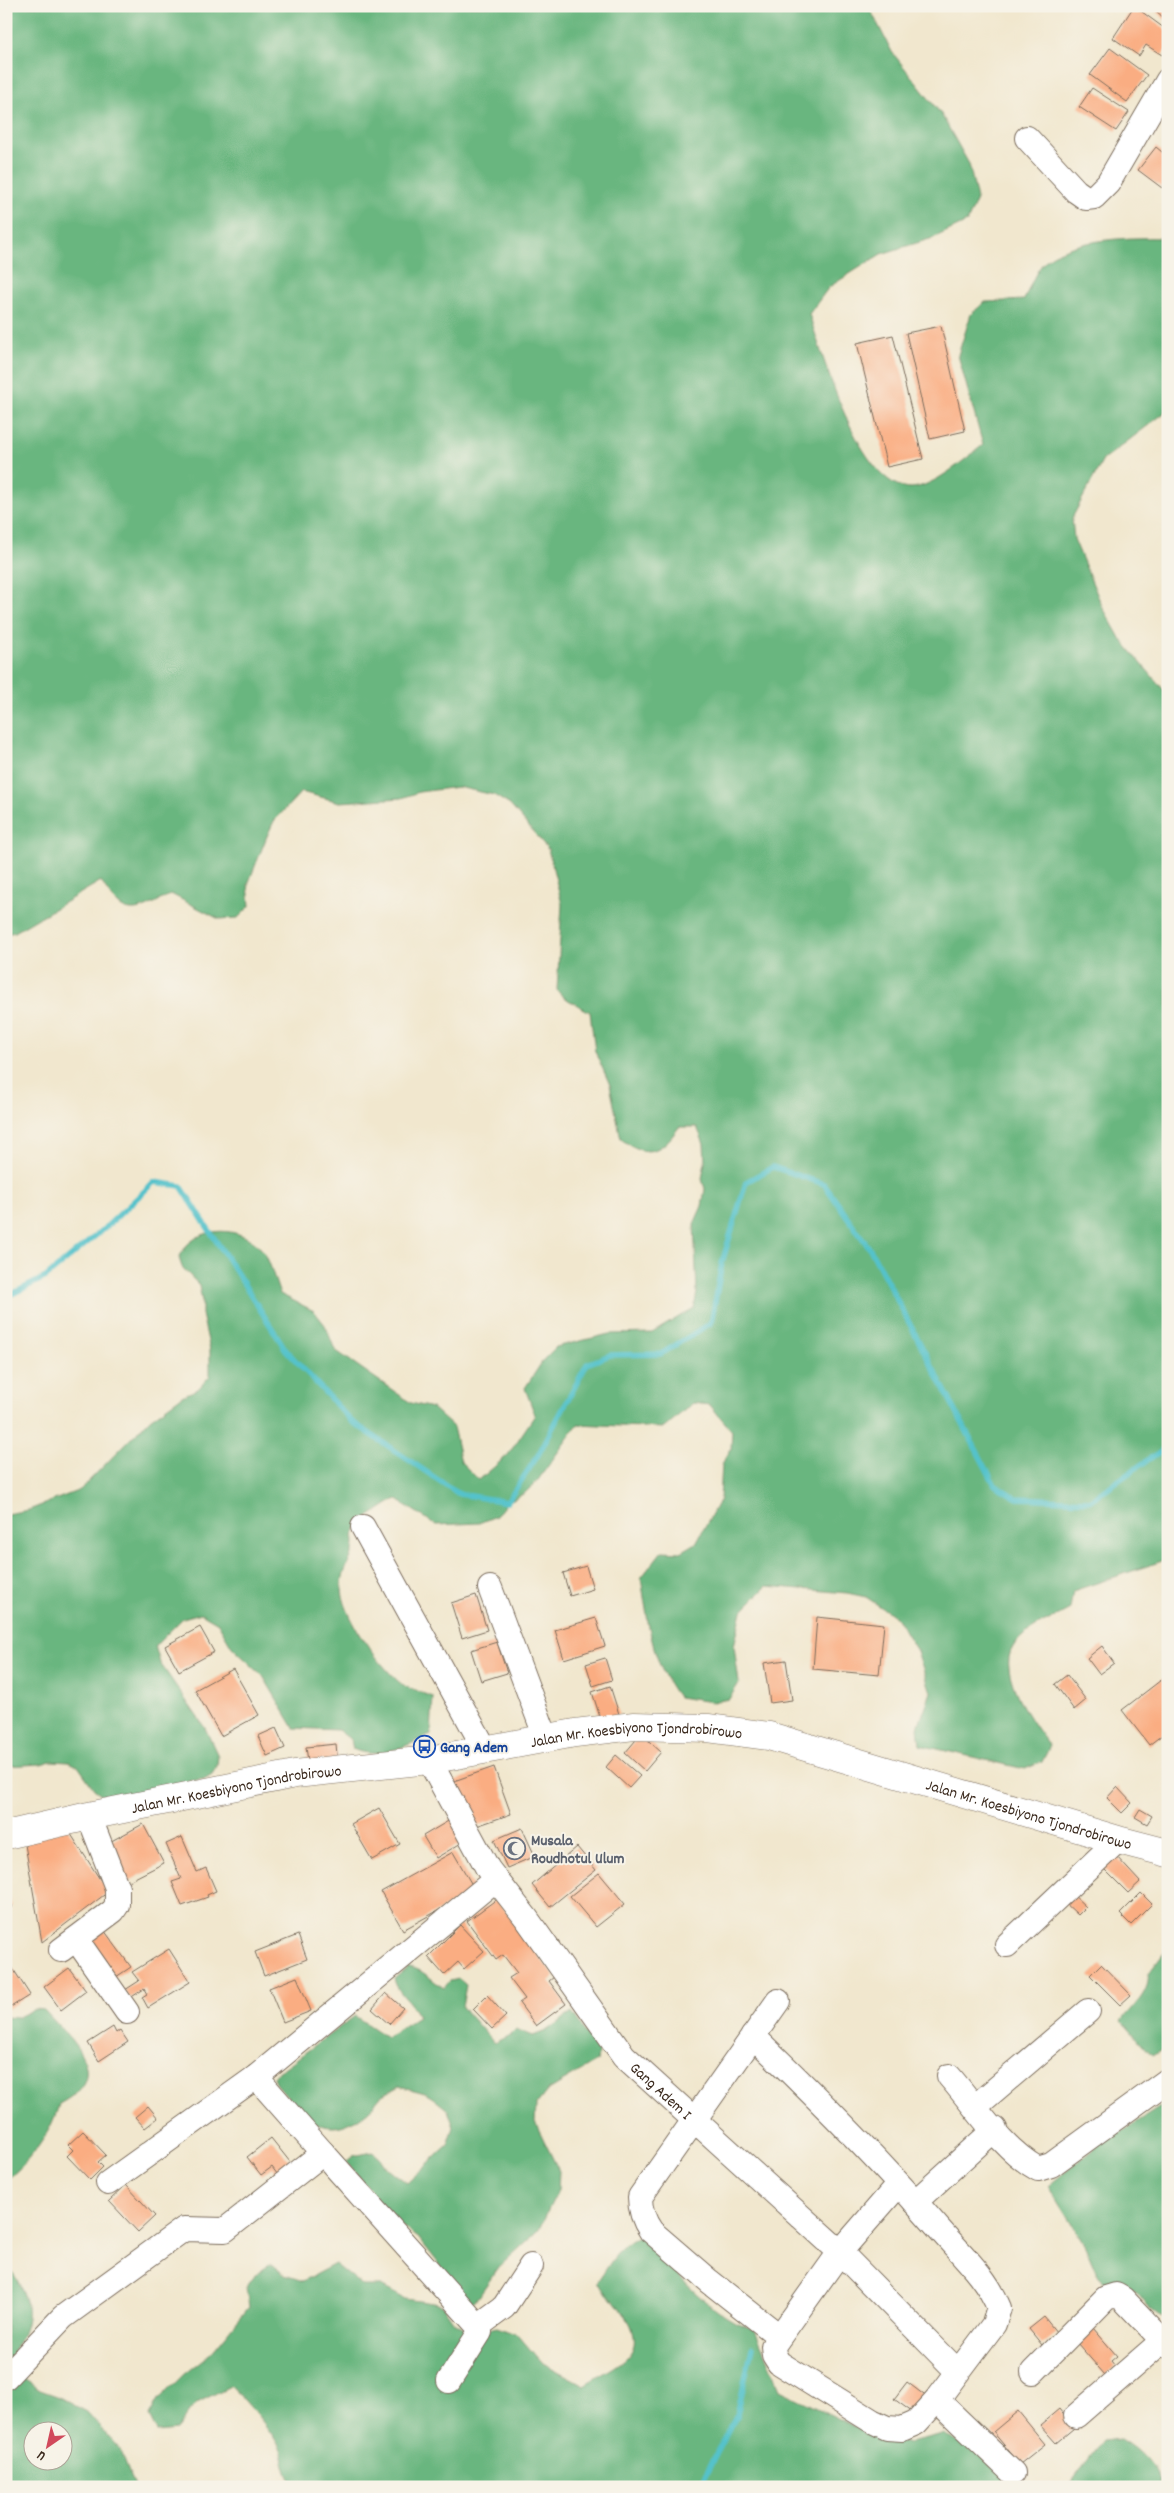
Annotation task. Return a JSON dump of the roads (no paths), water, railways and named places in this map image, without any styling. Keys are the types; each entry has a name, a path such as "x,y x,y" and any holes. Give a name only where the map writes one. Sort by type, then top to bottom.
{"main road":[{"name":"Jalan Mr. Koesbiyono Tjondrobirowo","path":"6,1835 295,1774 429,1760 546,1738 634,1726 708,1728 769,1736 1118,1840 1168,1852"}],"street":[{"path":"1027,138 1076,191 1086,198 1094,197 1108,183 1168,80"},
{"path":"363,1527 485,1749"},
{"path":"490,1588 546,1738"},
{"name":"Gang Adem I","path":"429,1760 476,1848 496,1879 528,1919 624,2056 840,2252 957,2371"},
{"path":"89,1816 117,1888 117,1905 113,1911 68,1945 127,2012"},
{"path":"1007,1945 1118,1840"},
{"path":"108,2183 256,2077 496,1879"},
{"path":"778,2001 640,2197 646,2223 651,2231 709,2281 779,2336"},
{"path":"976,2106 1088,2011"},
{"path":"752,2036 821,2100 900,2184 988,2284 999,2308 994,2324 937,2400 916,2423 902,2429 887,2428 779,2363 774,2355 773,2346 840,2252 900,2184"},
{"path":"949,2076 1024,2161 1038,2169 1051,2165 1168,2080"},
{"path":"256,2077 478,2326 480,2332 449,2381"},
{"path":"916,2202 995,2129"},
{"path":"6,2377 63,2317 184,2229 225,2230 323,2153"},
{"path":"478,2326 504,2307 531,2266"},
{"path":"1034,2372 1106,2298 1116,2295 1123,2299 1166,2340 1076,2416"},
{"path":"937,2400 1013,2473"}],"waterway":[{"path":"6,1297 46,1277 105,1228 154,1182 181,1186 286,1350 351,1421 459,1494 507,1502 537,1457 587,1364 610,1355 661,1354 711,1323 722,1263 746,1182 773,1167 824,1184 870,1249 995,1485 1017,1498 1089,1501 1168,1446"},
{"path":"699,2487 737,2415 752,2347"}],"place":[{"name":"Gang Adem","path":"424,1746"},
{"name":"Musala Roudhotul Ulum","path":"515,1848"}]}
